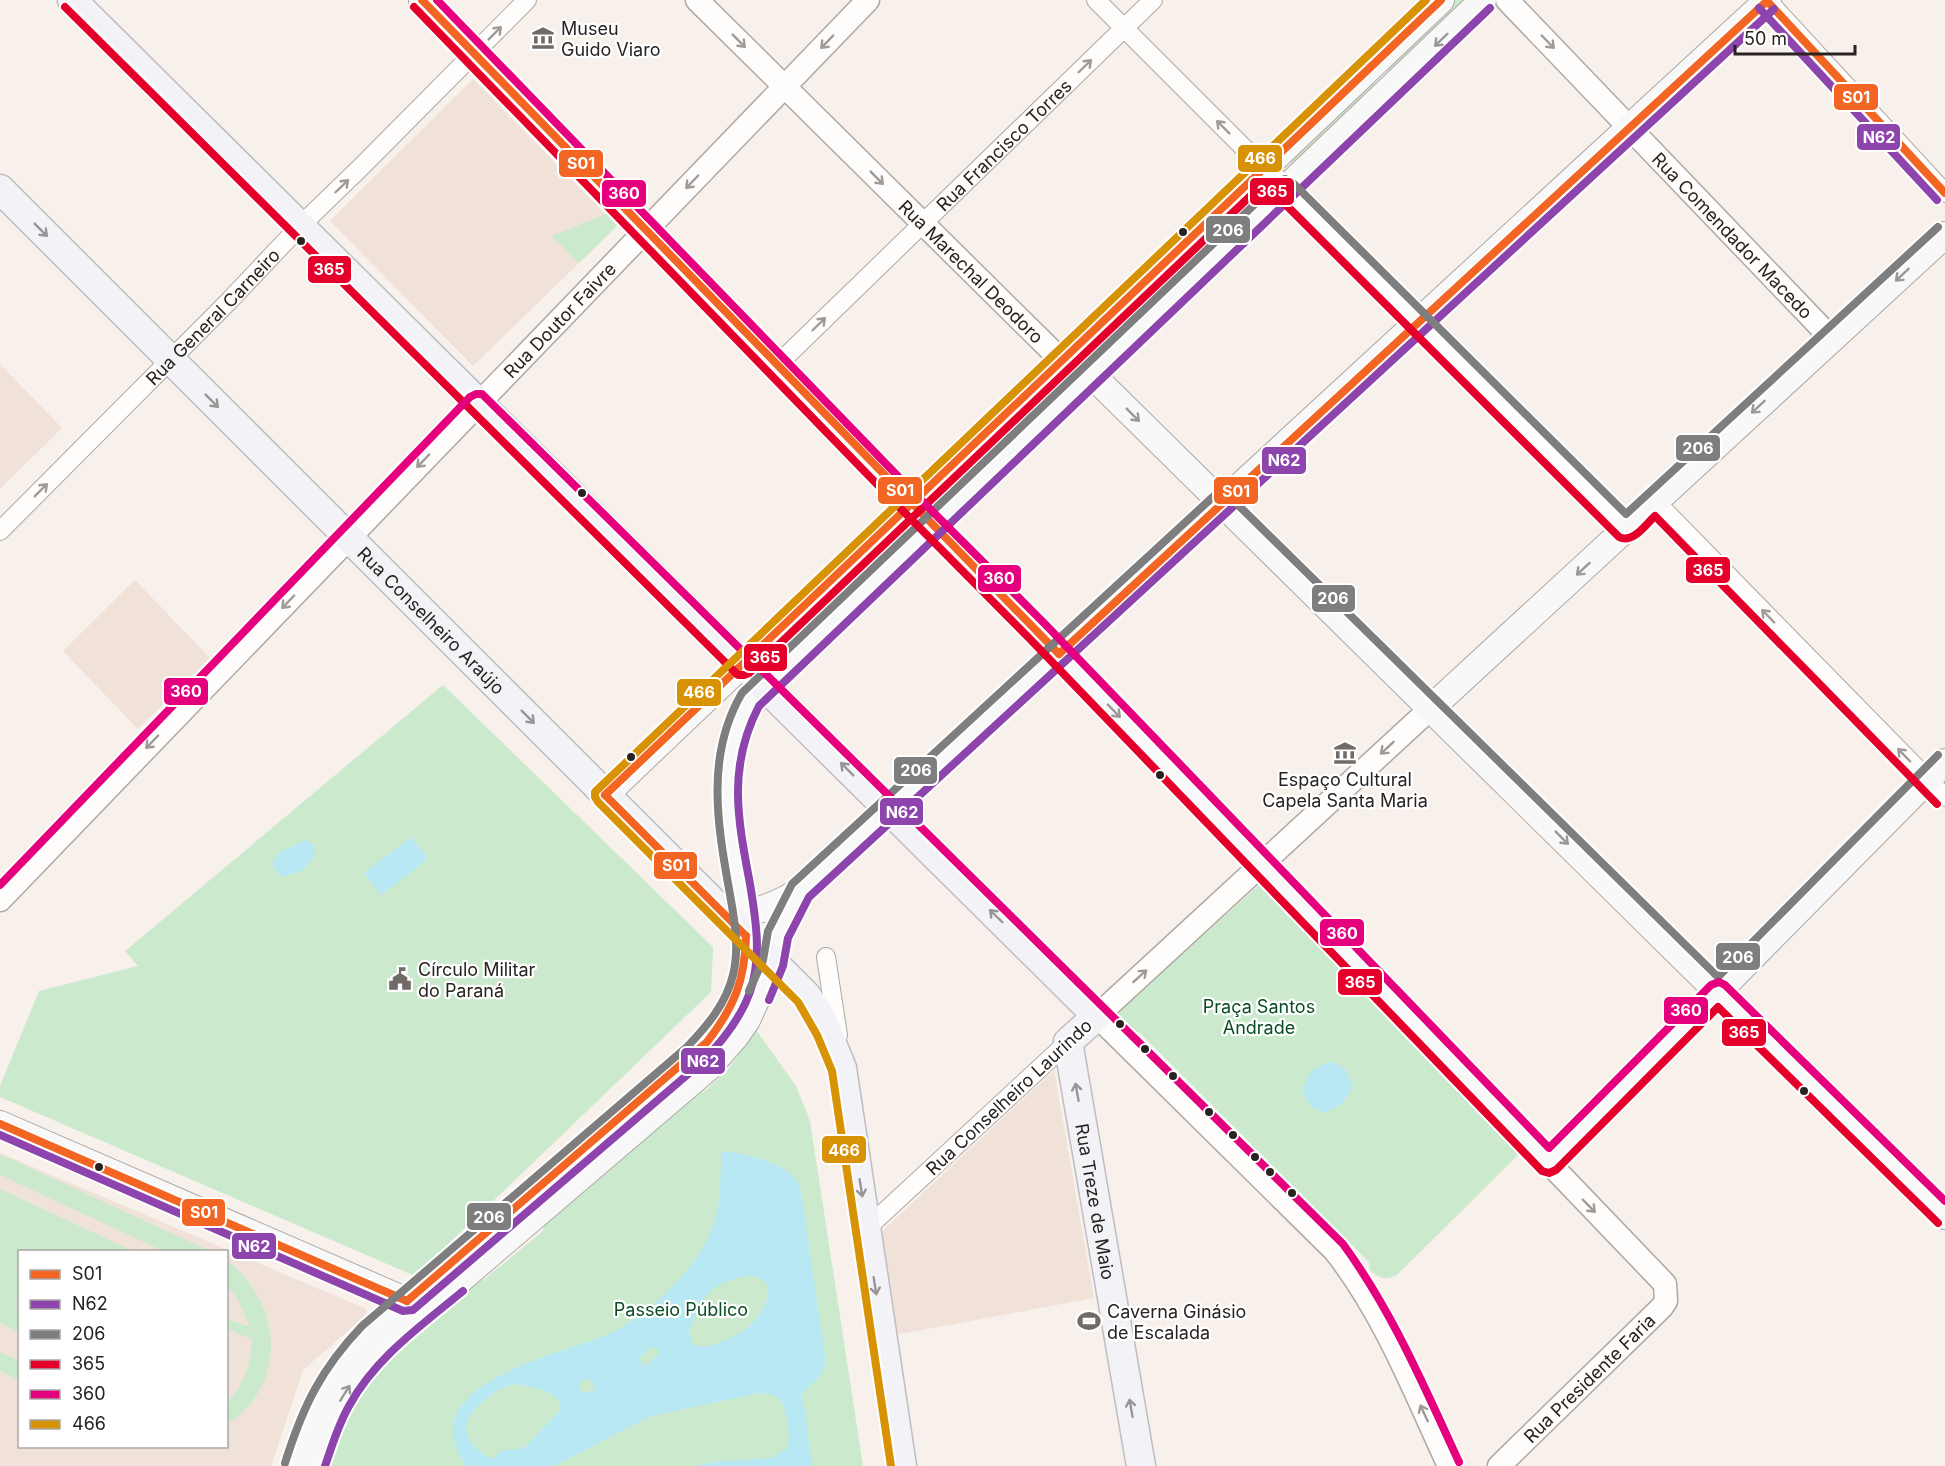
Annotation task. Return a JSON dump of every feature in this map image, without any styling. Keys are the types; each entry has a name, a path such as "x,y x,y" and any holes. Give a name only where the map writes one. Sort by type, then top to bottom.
{"main road":[{"path":"72,0 1097,1016"},
{"path":"422,0 1059,654 1549,1163 1718,992 1939,780"},
{"path":"605,795 1441,0"},
{"path":"295,1466 310,1419 322,1393 338,1368 370,1333 686,1062 707,1042 728,1013 743,980 746,961 735,918 727,791 733,737 750,700 1483,0"},
{"path":"735,918 772,905 801,891 1767,0"},
{"path":"1349,87 1417,63"},
{"name":"Rua Conselheiro Araújo","path":"0,189 605,795 735,918 773,963 806,995 821,1017 843,1068 902,1466"},
{"name":"Rua Conselheiro Laurindo","path":"1430,709 1945,235"},
{"path":"1141,326 1181,248"},
{"name":"Rua Marechal Deodoro","path":"1062,361 1091,374 1945,1216"},
{"path":"802,608 843,610"},
{"path":"689,716 705,708 716,706 743,711"},
{"path":"314,1466 334,1411 357,1374 378,1350 709,1067 736,1036 747,1020 773,963 778,935 801,891"},
{"name":"Rua Conselheiro Laurindo","path":"1068,1042 1097,1016"},
{"name":"Rua Treze de Maio","path":"1068,1042 1141,1466"},
{"path":"0,1124 406,1301"}],"street":[{"name":"Rua General Carneiro","path":"0,531 171,360 300,226 527,0"},
{"name":"Rua Marechal Deodoro","path":"697,0 1062,361"},
{"name":"Rua Doutor Faivre","path":"0,900 868,0"},
{"path":"1096,0 1626,529"},
{"name":"Rua Francisco Torres","path":"777,365 1153,0"},
{"name":"Rua Comendador Macedo","path":"1507,0 1832,339"},
{"path":"1767,0 1945,193"},
{"path":"1656,501 1939,780"},
{"name":"Rua Conselheiro Laurindo","path":"1097,1016 1430,709"},
{"path":"826,957 843,1068"},
{"path":"1097,1016 1335,1251 1353,1274 1385,1330 1449,1466"},
{"name":"Rua Conselheiro Laurindo","path":"867,1228 1068,1042"},
{"name":"Rua Presidente Faria","path":"1499,1466 1666,1301 1665,1284 1549,1163"}],"shaded area":[{"path":"473,79 617,226 473,366 330,221"},
{"path":"0,364 62,428 0,489"},
{"path":"135,580 210,658 138,729 63,651"},
{"path":"1054,1070 1094,1298 895,1335 876,1237"},
{"path":"0,1153 228,1250 18,1250 18,1448 228,1448 228,1250 366,1309 367,1314 303,1370 271,1466 0,1466"}],"green space":[{"path":"1449,0 1463,0 1472,8 1415,61 1362,80"},
{"path":"1405,72 1300,171 1284,155 1350,93"},
{"path":"1254,187 1268,203 1153,309 1185,249"},
{"path":"606,214 617,226 579,263 552,236"},
{"path":"1168,266 1139,323 1109,351 1085,346"},
{"path":"1041,384 1057,402 955,495 939,478"},
{"path":"898,514 916,532 839,604 805,604"},
{"path":"800,608 833,608 776,662 761,646"},
{"name":"Círculo Militar do Paraná","path":"443,685 713,947 711,992 415,1276 0,1097 0,1086 39,991 138,966 125,951"},
{"name":"Praça Santos Andrade","path":"1263,885 1524,1149 1393,1277 1382,1278 1370,1270 1369,1262 1139,1032 1130,1032 1117,1019 1119,1011 1258,886"},
{"name":"Passeio Público","path":"756,1030 796,1086 810,1121 863,1466 320,1466 356,1396 386,1360 469,1287 486,1278 543,1231 544,1223 655,1127 708,1088 727,1071"},
{"path":"0,1155 208,1250 161,1250 0,1175"},
{"path":"0,1189 131,1250 18,1250 18,1332 0,1323"},
{"path":"228,1261 245,1278 259,1298 268,1320 271,1343 269,1366 261,1388 247,1408 228,1424 228,1402 246,1374 252,1339 228,1329 228,1319 250,1327 238,1300 228,1287"},
{"path":"0,1352 18,1361 18,1380 0,1371"}],"water":[{"path":"411,837 428,859 381,895 364,873"},
{"path":"305,840 313,844 315,855 303,870 283,877 276,872 273,863 278,853"},
{"path":"1330,1061 1345,1069 1353,1086 1342,1104 1325,1113 1310,1106 1302,1090 1311,1071"},
{"path":"722,1152 768,1161 787,1171 800,1186 826,1362 821,1375 801,1398 805,1411 812,1466 693,1466 771,1458 787,1449 789,1430 784,1408 778,1398 760,1393 651,1416 554,1466 466,1466 453,1437 457,1413 473,1393 497,1377 527,1363 621,1328 637,1318 665,1294 688,1269 713,1226 720,1189","holes":["745,1276 763,1280 768,1292 760,1314 751,1325 723,1341 704,1346 692,1343 689,1332 703,1300 713,1289","649,1348 657,1348 659,1353 647,1365 642,1365 640,1358","587,1379 593,1382 595,1388 592,1391 582,1392 579,1385","512,1385 537,1388 551,1394 559,1403 560,1410 526,1446 520,1449 504,1450 492,1459 473,1446 468,1439 467,1424 470,1416 486,1399 500,1389"]}],"transit line":[{"name":"S01","path":"422,0 1059,654"},
{"name":"360","path":"437,0 919,498 1045,624 1549,1148 1711,985 1719,982 1725,985 1945,1201"},
{"name":"466","path":"891,1466 832,1071 817,1035 798,1002 598,802 595,792 1426,0"},
{"name":"S01","path":"605,795 1441,0"},
{"name":"S01","path":"1767,1 1945,193"},
{"name":"S01","path":"1059,654 1767,1"},
{"name":"365","path":"65,7 738,675 749,673 1264,183 1619,537 1634,536 1655,516 1937,804"},
{"name":"365","path":"414,7 1029,638 1542,1171 1549,1173 1556,1170 1718,1007 1938,1223"},
{"name":"N62","path":"0,1135 403,1311 413,1310 701,1063 723,1039 741,1012 754,979 757,938 739,816 739,772 742,751 759,706 1490,8"},
{"name":"N62","path":"1759,8 1937,200"},
{"name":"N62","path":"769,1000 783,966 788,938 809,897 1774,9"},
{"name":"206","path":"285,1463 306,1406 315,1389 335,1358 362,1326 687,1047 721,1005 733,975 736,943 718,814 719,764 723,740 742,693 1279,181 1285,179 1292,182 1626,514 1938,227"},
{"name":"360","path":"0,885 470,397 482,394 1343,1244 1361,1269 1392,1322 1459,1462"},
{"name":"206","path":"749,991 763,960 768,931 792,884 1215,495 1220,493 1229,496 1718,977 1938,755"},
{"name":"S01","path":"605,795 746,936"},
{"name":"S01","path":"407,1301 707,1042 724,1017 736,993 743,967 746,936"},
{"name":"S01","path":"0,1124 407,1301"},
{"name":"N62","path":"325,1466 345,1413 372,1373 400,1343 463,1291"}],"place":[{"name":"Museu Guido Viaro","path":"543,38"},
{"name":"Espaço Cultural Capela Santa Maria","path":"1345,753"},
{"name":"Círculo Militar do Paraná","path":"400,979"},
{"name":"Caverna Ginásio de Escalada","path":"1089,1321"}]}
